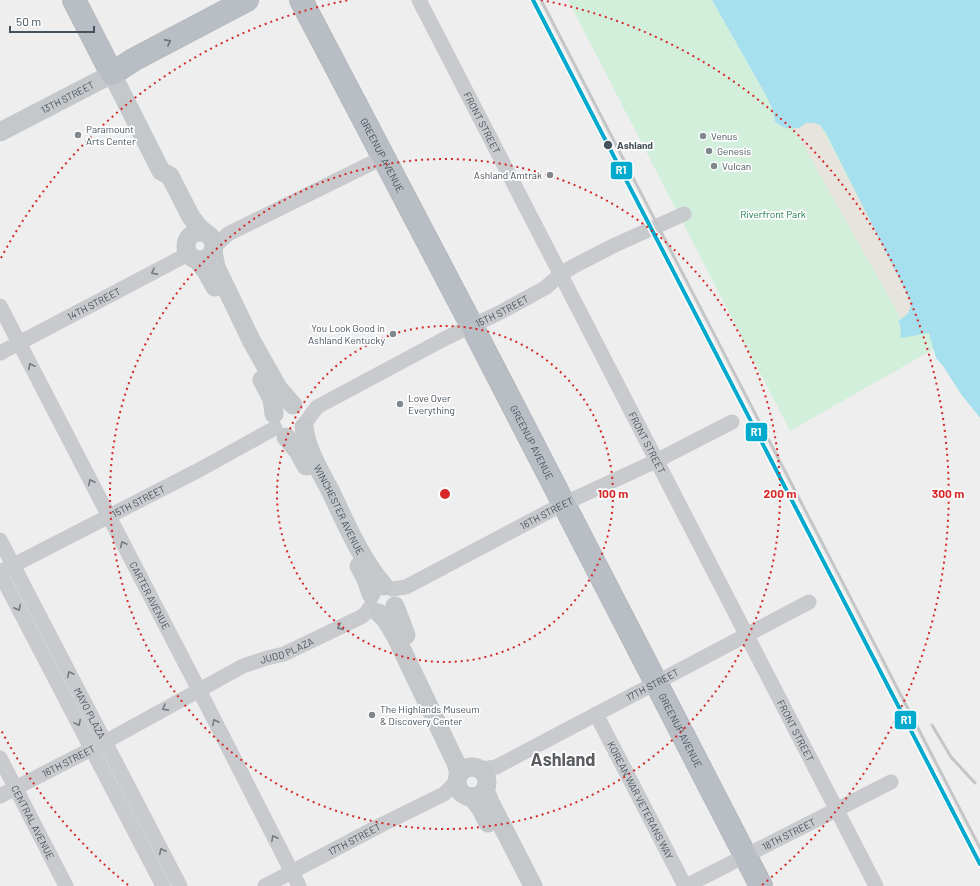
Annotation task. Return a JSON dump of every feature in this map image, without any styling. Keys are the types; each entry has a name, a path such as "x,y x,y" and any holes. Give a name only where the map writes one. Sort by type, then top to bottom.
{"highway":[{"name":"WINCHESTER AVENUE","path":"74,0 112,74"},
{"name":"13TH STREET","path":"112,74 133,60 247,0"},
{"name":"GREENUP AVENUE","path":"301,0 472,326 761,886"}],"main road":[{"name":"13TH STREET","path":"0,132 112,74"},
{"name":"WINCHESTER AVENUE","path":"112,74 161,171 160,181 182,224 191,251 210,277 272,399 278,426 298,451 366,579 387,597"},
{"name":"WINCHESTER AVENUE","path":"161,171 170,176 194,221 214,240 216,266 251,340 278,388 300,415 307,445 363,556 387,597 386,620 396,637 458,768 472,781 492,806 533,886"},
{"path":"194,233 214,240 206,259 191,251 194,233"},
{"path":"282,406 300,415 301,432 296,435 278,426 278,409 282,406"},
{"name":"WINCHESTER AVENUE","path":"472,781 481,809 520,886"}],"street":[{"name":"FRONT STREET","path":"419,0 876,886"},
{"path":"214,240 384,157"},
{"name":"15TH STREET","path":"300,415 446,338 499,313 545,288 561,274 615,245 684,214"},
{"name":"14TH STREET","path":"0,353 191,251"},
{"name":"CARTER AVENUE","path":"0,306 299,886"},
{"name":"16TH STREET","path":"387,597 564,504 656,462 732,422"},
{"name":"15TH STREET","path":"0,573 198,470 278,426"},
{"name":"MAYO PLAZA","path":"0,540 180,886"},
{"name":"MAYO PLAZA","path":"0,573 163,886"},
{"name":"JUDD PLAZA","path":"199,690 243,666 262,659 284,654 361,617 387,597"},
{"name":"17TH STREET","path":"265,886 380,825 472,781 809,602"},
{"name":"16TH STREET","path":"0,796 105,742 199,690"},
{"name":"KOREAN WAR VETERANS WAY","path":"596,714 686,886"},
{"name":"CENTRAL AVENUE","path":"0,758 66,886"},
{"name":"18TH STREET","path":"686,886 891,782"}],"green space":[{"name":"Riverfront Park","path":"568,0 712,0 763,90 772,108 775,122 785,128 799,128 815,123 820,125 826,133 909,297 900,325 901,337 929,333 934,349 790,431"}],"sand":[{"path":"815,116 918,310 903,322 793,127"}],"water":[{"path":"712,0 980,0 980,418 936,358 929,333 901,338 900,325 898,321 908,313 911,302 826,133 820,125 815,123 806,123 799,128 785,128 775,122 772,108 763,90"}],"railway":[{"path":"541,0 980,848"},
{"path":"932,725 951,757 975,783"}],"transit line":[{"name":"R1","path":"533,0 980,864"}],"place":[{"name":"Paramount Arts Center","path":"78,135"},
{"name":"Venus","path":"703,136"},
{"name":"Ashland","path":"608,145"},
{"name":"Genesis","path":"709,151"},
{"name":"Vulcan","path":"714,166"},
{"name":"Ashland Amtrak","path":"550,175"},
{"name":"You Look Good in Ashland Kentucky","path":"393,334"},
{"name":"Love Over Everything","path":"400,404"},
{"name":"The Highlands Museum & Discovery Center","path":"372,715"}],"district":[{"name":"Ashland","path":"563,759"}]}
